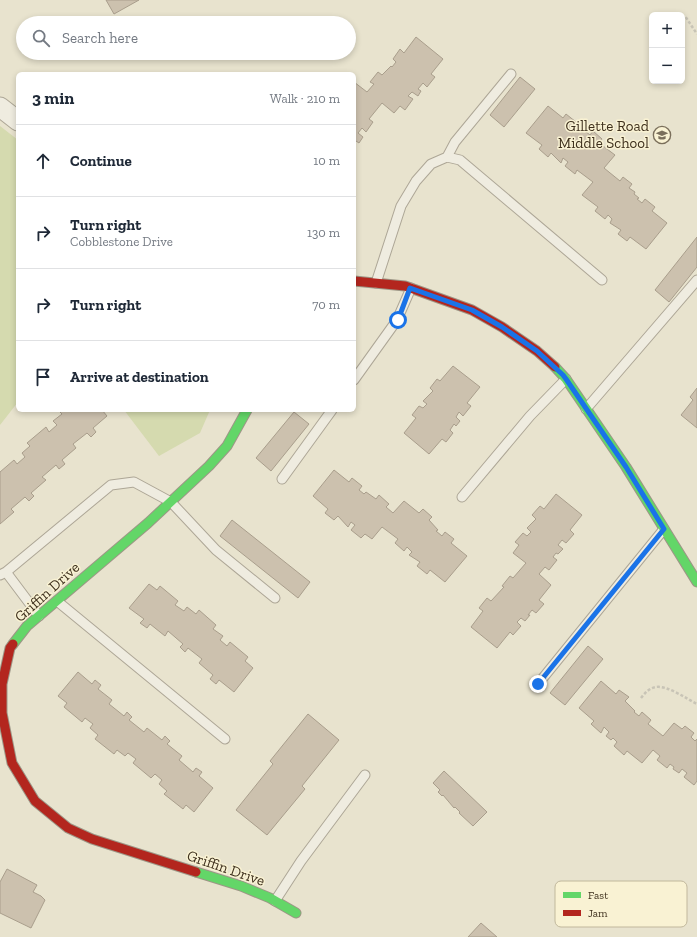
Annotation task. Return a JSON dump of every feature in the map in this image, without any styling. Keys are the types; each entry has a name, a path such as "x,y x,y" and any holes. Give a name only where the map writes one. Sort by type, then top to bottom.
{"street":[{"path":"0,107 16,119"},
{"path":"356,281 404,286 472,310 502,327 537,351 566,379 626,467 697,582"},
{"name":"Griffin Drive","path":"246,412 226,446 209,466 148,523 27,626 10,648 1,688 2,713 12,763 35,801 68,828 92,838 240,886 275,901 296,913"}],"lane":[{"path":"447,157 455,142 511,74"},
{"path":"376,283 401,206 416,181 431,164 447,157 460,160 602,280"},
{"path":"586,408 697,280"},
{"path":"356,377 398,320 410,288"},
{"path":"462,497 530,416 566,379"},
{"path":"282,479 331,412"},
{"path":"39,616 3,573 111,485 134,482 171,502 216,550 275,598"},
{"path":"538,684 664,529"},
{"path":"57,601 225,739"},
{"path":"275,901 301,862 365,775"}],"path":[{"path":"685,16 697,34"},
{"path":"641,698 649,690 656,687 663,687 697,704"}],"green space":[{"path":"0,126 16,138 16,405 0,425"},
{"path":"126,412 209,412 200,433 159,456"}],"building":[{"path":"106,0 139,0 114,14"},
{"path":"416,37 443,59 431,74 435,77 427,87 423,83 418,89 421,91 418,96 412,92 408,96 413,99 405,110 400,106 394,113 382,103 369,119 373,122 366,132 362,128 358,133 363,137 359,143 356,141 356,84 367,92 374,84 370,82 378,72 382,75 391,66 392,67 396,62 393,59 400,49 404,53"},
{"path":"520,77 535,89 504,127 490,115"},
{"path":"548,106 563,118 566,114 576,122 573,126 578,130 585,131 590,135 593,131 602,139 599,143 615,155 604,168 620,181 623,177 632,184 629,188 635,192 634,194 639,198 637,199 642,203 645,199 655,207 652,211 667,223 646,249 630,237 627,241 618,234 621,230 610,223 612,219 608,215 605,219 595,211 598,207 582,195 593,182 577,170 575,174 565,166 568,162 563,158 561,163 551,153 548,157 539,149 542,145 526,133"},
{"path":"697,237 697,267 669,302 655,290"},
{"path":"453,366 480,387 467,403 471,406 463,416 459,412 456,417 460,421 456,426 454,424 450,430 453,433 446,442 442,439 429,454 404,433 416,418 412,415 419,406 423,408 427,404 423,401 433,391 430,388 437,379 440,381"},
{"path":"697,388 697,428 681,415 693,400 690,397"},
{"path":"60,412 104,412 107,416 93,428 96,432 91,437 87,433 73,444 76,448 62,460 65,464 59,469 56,465 42,477 46,480 31,493 34,496 29,501 25,497 11,509 14,512 0,524 0,472 14,460 17,464 25,457 22,453 30,446 27,443 46,427 49,432 57,425 53,421 62,414"},
{"path":"294,412 309,424 271,471 256,458"},
{"path":"334,470 349,482 352,478 362,486 359,490 364,494 366,492 376,499 379,495 389,504 386,507 393,513 404,501 419,513 423,509 432,517 429,520 438,530 436,531 442,536 445,532 454,539 451,543 467,556 445,582 430,570 427,574 417,566 420,562 409,555 412,552 407,547 404,551 395,543 398,539 382,527 372,539 365,534 361,538 351,530 355,525 351,522 348,527 338,516 334,520 325,513 328,509 313,496"},
{"path":"556,494 582,515 570,530 574,534 566,543 562,540 558,545 563,549 558,554 556,553 553,557 557,560 549,570 545,567 539,574 551,585 539,600 544,604 536,613 532,610 525,621 521,618 517,622 521,626 513,635 510,632 497,648 471,627 483,611 479,608 487,598 491,601 504,587 502,586 510,576 513,578 526,563 513,553 519,545 515,542 523,533 527,536 531,532 527,528 536,519 532,515 540,506 544,509"},
{"path":"232,520 310,582 298,598 220,536"},
{"path":"149,584 157,590 160,586 178,601 175,605 184,611 187,607 196,614 199,610 216,625 213,629 223,636 220,640 227,646 230,642 248,657 245,661 253,668 234,692 219,680 216,684 210,679 213,675 199,663 202,659 188,648 185,652 180,647 183,644 168,631 165,636 150,624 147,628 140,623 144,619 129,608"},
{"path":"588,646 603,659 565,705 550,693"},
{"path":"78,672 92,684 95,680 101,685 98,689 112,700 109,704 124,716 127,712 132,717 129,720 144,732 147,728 162,740 165,736 170,741 167,744 182,756 179,760 193,772 196,768 202,772 199,776 213,788 194,812 186,805 183,809 164,794 167,791 159,784 162,780 155,774 151,778 133,763 136,759 128,753 125,756 117,750 114,754 95,739 98,735 90,728 93,724 85,718 82,722 64,707 67,703 58,696"},
{"path":"601,681 616,694 619,690 629,697 625,701 635,711 634,712 639,716 642,712 651,720 648,724 663,736 674,723 682,729 685,726 694,733 691,737 695,741 697,739 697,781 694,785 684,777 687,773 682,769 679,773 673,769 674,767 670,764 667,768 657,760 660,756 653,750 642,763 627,751 624,755 614,746 617,742 613,738 611,740 606,736 609,732 604,727 601,733 591,724 594,721 579,708"},
{"path":"308,714 339,740 302,786 305,789 267,835 236,810 273,764 270,761"},
{"path":"444,771 487,812 473,826 443,795 442,796 438,792 440,790 433,783"},
{"path":"7,869 37,885 33,892 45,900 31,928 0,913 0,882"},
{"path":"481,923 497,937 468,937"}],"traffic: fast":[{"path":"555,367 566,379 626,467 697,582"},
{"path":"13,644 27,626 148,523 209,466 227,446 246,412"},
{"path":"196,872 241,886 270,898 296,913"}],"traffic: jam":[{"path":"356,281 405,286 472,310 502,327 537,351 555,367"},
{"path":"13,644 10,648 2,684 2,713 12,763 35,801 68,828 92,839 196,872"}],"place":[{"name":"Gillette Road Middle School","path":"662,135"}],"route":[{"path":"398,320 410,288 472,310 502,327 537,351 566,379 626,467 664,529 538,684"}]}
